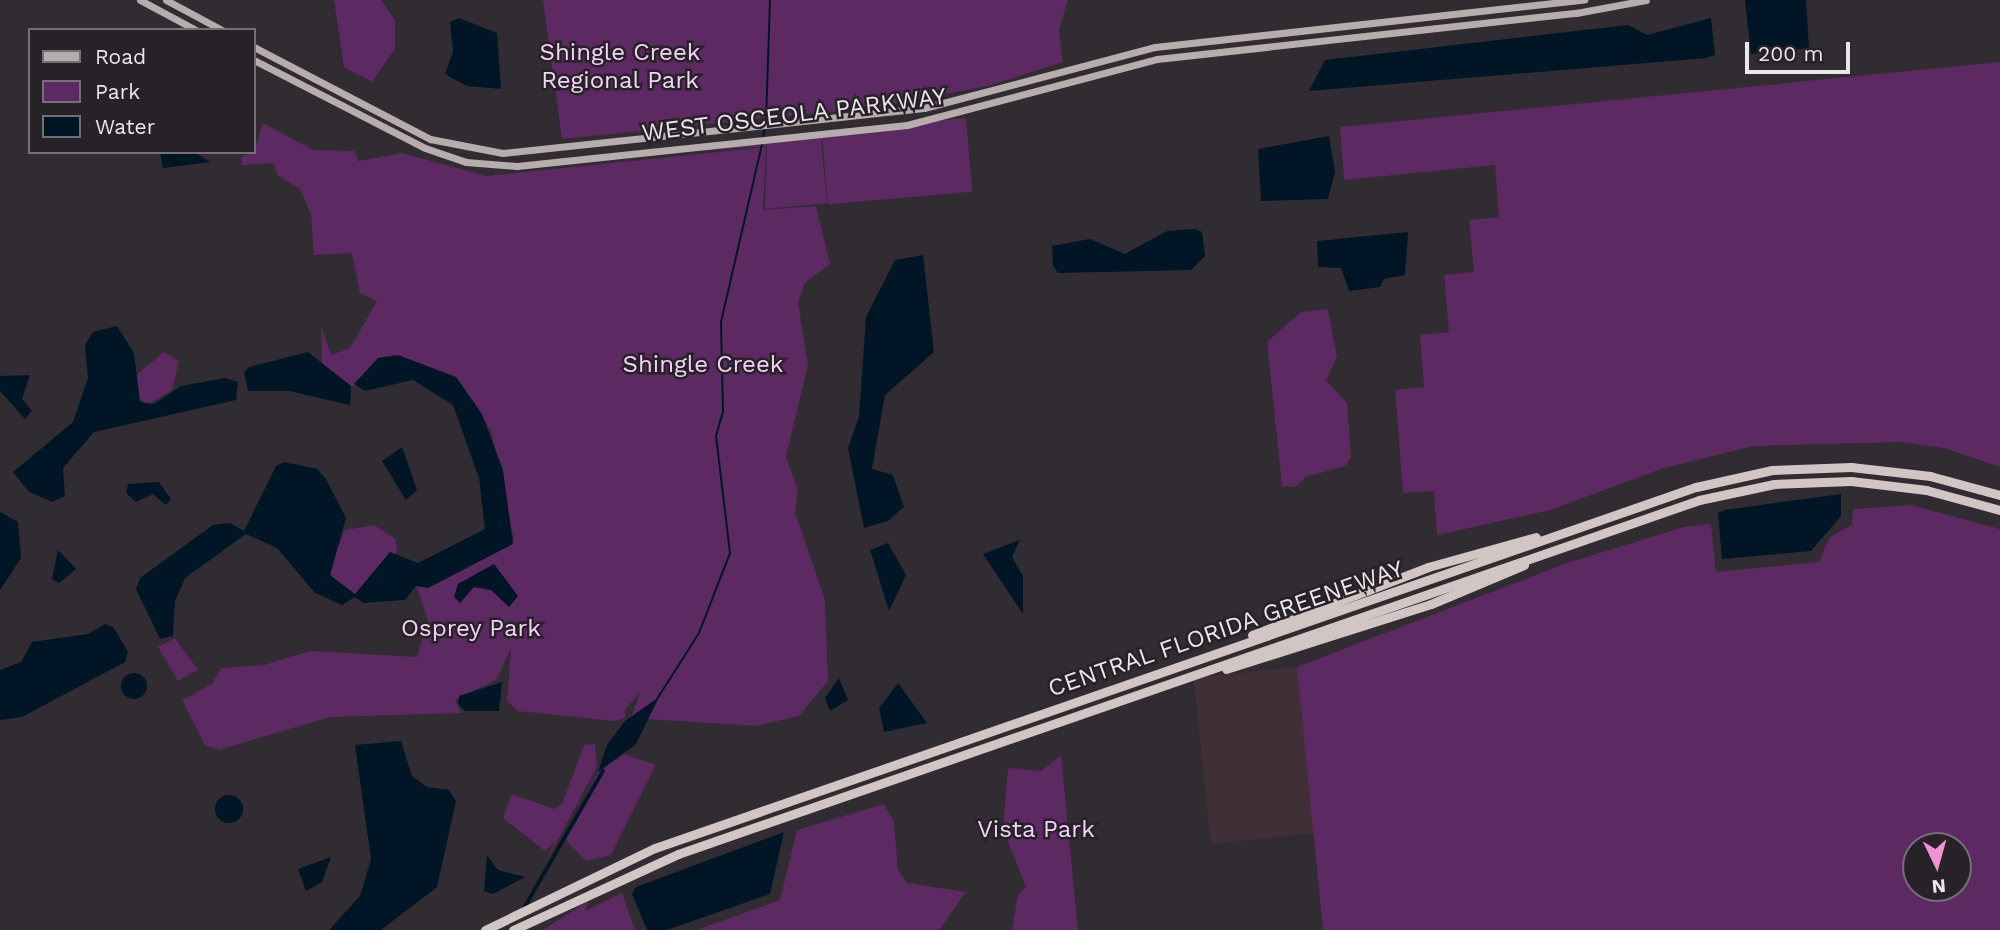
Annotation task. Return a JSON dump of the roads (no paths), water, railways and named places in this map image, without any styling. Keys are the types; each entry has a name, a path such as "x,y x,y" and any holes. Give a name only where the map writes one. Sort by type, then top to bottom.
{"highway":[{"name":"CENTRAL FLORIDA GREENEWAY","path":"485,930 636,855 1582,525 1714,482 1801,467 1891,470 2000,495"},
{"name":"CENTRAL FLORIDA GREENEWAY","path":"513,930 624,875 1177,681 1431,604 1597,535 1718,495 1802,481 1908,486 2000,510"}],"main road":[{"path":"140,0 193,28"},
{"path":"166,0 218,28"},
{"name":"WEST OSCEOLA PARKWAY","path":"256,48 418,134 460,148 516,153 849,117 958,102 1155,47 1584,0"},
{"name":"WEST OSCEOLA PARKWAY","path":"256,61 394,133 466,162 517,166 850,131 952,116 1157,59 1567,15 1646,0"}],"water":[{"path":"1745,0 1806,0 1809,48 1751,54"},
{"path":"459,18 497,33 501,89 467,86 445,74 453,52 450,22"},
{"path":"1711,18 1715,55 1706,58 1309,91 1325,60 1628,25 1647,35"},
{"path":"1329,136 1335,172 1328,199 1261,201 1258,149"},
{"path":"160,154 197,154 210,162 163,168"},
{"path":"1195,229 1202,232 1205,256 1191,270 1058,273 1053,266 1052,246 1090,239 1125,254 1167,231"},
{"path":"1408,232 1405,275 1384,279 1380,287 1349,291 1341,268 1318,267 1317,241"},
{"path":"923,255 934,352 885,395 872,469 893,475 904,507 888,521 864,528 848,448 859,417 866,317 895,260"},
{"path":"117,326 134,353 140,402 154,404 181,386 225,378 238,382 236,400 94,432 63,468 65,496 52,502 29,492 13,472 73,422 88,378 85,345 93,332"},
{"path":"308,352 351,386 350,405 289,391 248,391 244,372 249,367"},
{"path":"398,355 456,377 482,414 503,470 513,544 428,588 416,586 405,600 363,603 355,597 342,605 315,593 277,548 246,534 185,578 175,601 173,636 160,639 136,589 140,578 213,525 230,523 244,531 276,466 284,462 317,469 326,479 346,518 330,575 355,594 390,552 418,563 485,529 479,478 453,405 413,380 365,391 354,384 378,358"},
{"path":"30,375 22,399 32,411 25,419 0,391 0,376"},
{"path":"402,447 417,490 406,500 382,461"},
{"path":"159,482 171,499 166,505 153,494 136,502 126,493 128,484"},
{"path":"1841,494 1841,516 1811,551 1722,559 1718,513"},
{"path":"0,512 18,522 21,558 0,590"},
{"path":"1020,540 1012,557 1023,576 1023,614 983,554"},
{"path":"888,543 906,575 889,611 870,550"},
{"path":"58,550 76,569 59,583 52,579"},
{"path":"494,564 518,596 509,607 491,590 474,587 460,603 454,597 458,584"},
{"path":"105,624 114,628 128,652 125,662 22,717 0,720 0,670 21,662 32,642 88,634"},
{"path":"134,673 143,677 147,686 143,695 134,699 125,695 121,686 125,677"},
{"path":"839,678 848,700 830,711 825,698"},
{"path":"502,682 499,711 465,711 458,704 459,696"},
{"path":"898,683 927,723 884,732 879,708"},
{"path":"659,697 636,744 598,772 607,745 625,721"},
{"path":"401,741 412,776 427,787 449,790 456,801 437,887 381,930 329,930 360,896 371,859 355,745"},
{"path":"229,795 239,799 243,809 239,819 229,823 219,819 215,809 219,799"},
{"path":"784,832 770,894 667,930 647,930 632,894 636,887"},
{"path":"487,855 498,870 525,877 493,894 484,891"},
{"path":"331,857 322,882 306,891 298,869"}],"waterway":[{"path":"766,121 770,0"},
{"name":"Shingle Creek","path":"763,139 765,127"},
{"name":"Shingle Creek","path":"657,699 699,633 730,553 716,436 723,412 721,322 762,144"},
{"name":"Shingle Creek","path":"523,910 603,771"}],"park label":[{"name":"Shingle Creek Regional Park","path":"620,67"},
{"name":"Osprey Park","path":"471,629"},
{"name":"Vista Park","path":"1036,830"}]}
